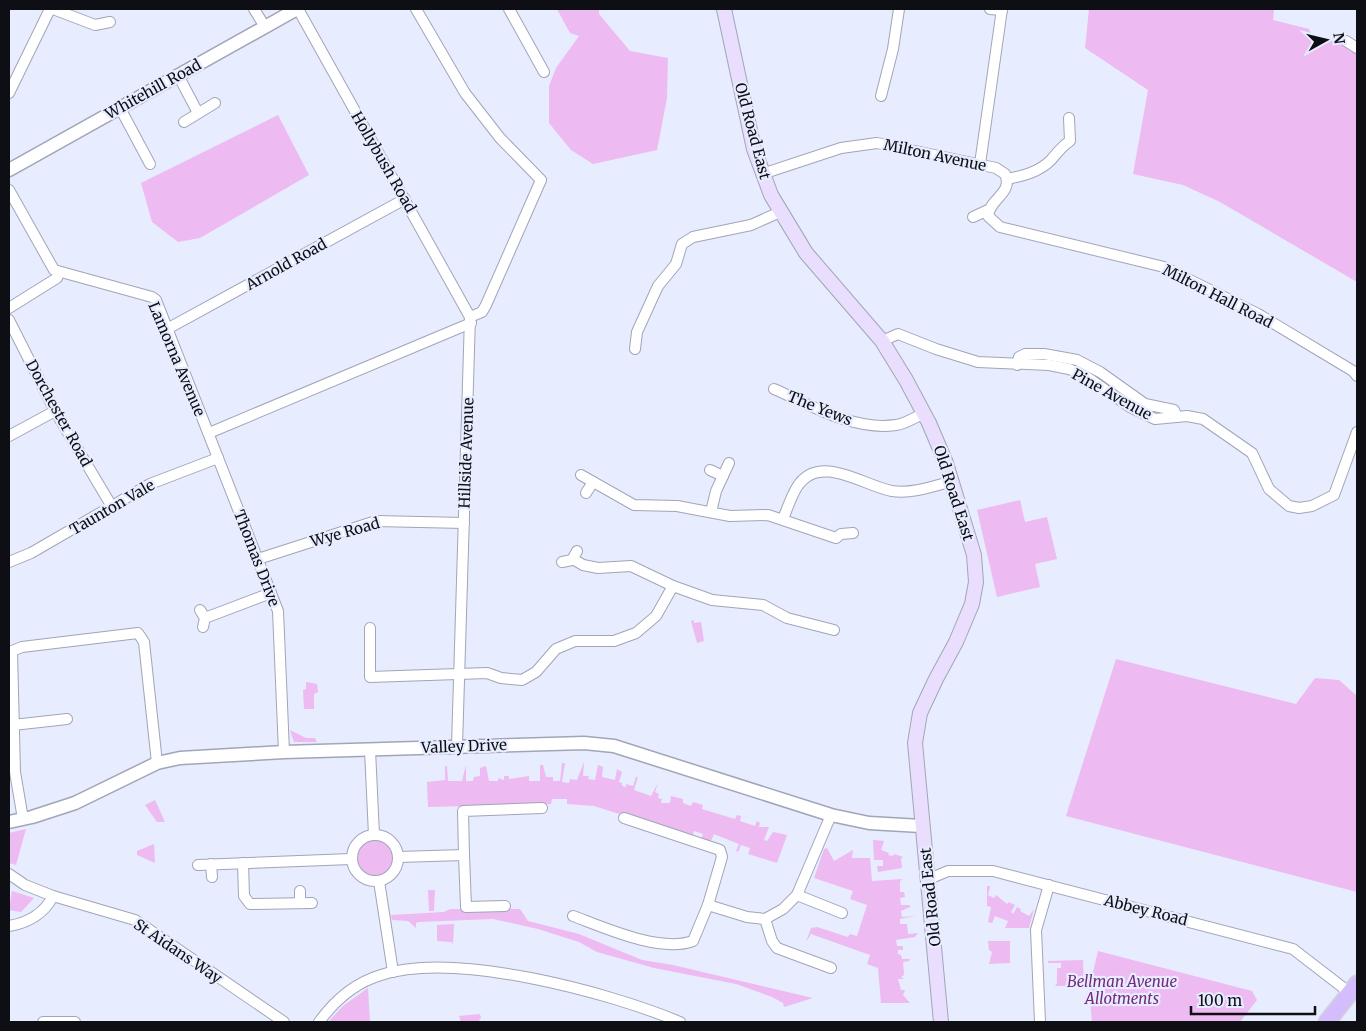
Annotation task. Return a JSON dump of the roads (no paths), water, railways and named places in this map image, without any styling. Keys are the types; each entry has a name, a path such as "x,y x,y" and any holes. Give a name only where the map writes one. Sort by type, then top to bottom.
{"main road":[{"name":"Old Road East","path":"724,9 749,126 762,174 780,212 806,253 882,341 924,413 953,481 974,555 976,582 972,604 956,642 936,678 920,713 915,743 921,826 929,879 941,1022"},
{"path":"1332,1021 1354,988"}],"street":[{"path":"9,93 52,9 95,25 110,22"},
{"path":"254,9 265,27"},
{"name":"Whitehill Road","path":"9,170 298,9"},
{"name":"Hollybush Road","path":"298,9 405,199 470,320"},
{"path":"416,9 466,93 500,138 541,181 486,305 482,312 470,320"},
{"path":"509,9 544,72"},
{"path":"881,96 893,49 899,9"},
{"path":"980,164 1002,10 990,9"},
{"path":"1346,41 1357,48"},
{"path":"178,75 198,113"},
{"path":"184,122 214,103"},
{"path":"120,108 150,164"},
{"path":"973,217 988,210 1006,184 1041,168 1071,144 1069,118"},
{"name":"Milton Avenue","path":"762,174 841,148 877,143 1001,170 1006,184"},
{"path":"9,190 53,270 59,273 57,278 9,308"},
{"name":"Arnold Road","path":"167,329 405,199"},
{"name":"Milton Hall Road","path":"988,210 991,221 1000,227 1164,267 1298,337 1353,370 1357,376"},
{"path":"635,349 637,332 658,286 676,264 682,244 693,237 752,225 780,212"},
{"name":"Lamorna Avenue","path":"59,273 153,297 218,458"},
{"name":"Dorchester Road","path":"9,320 55,411 111,505"},
{"name":"Lamorna Avenue","path":"208,433 470,320"},
{"name":"Hillside Avenue","path":"457,746 470,320"},
{"name":"Pine Avenue","path":"882,341 898,334 969,360 1017,365 1049,365 1069,369 1093,380 1143,414 1158,419 1190,416 1203,419 1247,448 1258,460 1270,491 1285,504 1297,508 1317,505 1334,495 1357,432"},
{"name":"The Yews","path":"774,390 849,421 868,426 898,425 924,413"},
{"path":"9,436 55,411"},
{"name":"Taunton Vale","path":"9,562 39,548 150,484 218,458"},
{"name":"Thomas Drive","path":"218,458 271,593 279,620 284,752"},
{"path":"711,512 729,463"},
{"path":"710,470 723,476"},
{"path":"783,519 798,486 808,477 822,471 838,472 873,486 896,491 912,490 953,481"},
{"path":"581,475 634,505 677,506 731,516 766,515 783,519 805,529 836,538 842,534 852,533"},
{"path":"586,493 593,482"},
{"name":"Wye Road","path":"258,559 376,521 464,523"},
{"path":"562,562 575,555 583,565 598,568 632,566 673,586 712,600 763,605 787,618 834,630"},
{"path":"370,628 367,678 487,673 501,678 522,680 536,672 556,649 575,641 614,641 636,633 656,616 673,586"},
{"path":"203,618 271,593"},
{"path":"23,819 16,776 12,651 22,648 138,633 144,642 157,763"},
{"path":"13,725 67,719"},
{"name":"Valley Drive","path":"9,822 75,803 157,763 208,754 584,743 614,746 831,815 869,823 921,826"},
{"path":"370,750 374,835"},
{"path":"505,906 466,906 463,811 542,808"},
{"path":"708,905 747,917 765,920 783,909 797,895 831,815"},
{"path":"572,916 641,938 680,946 693,942 708,905 722,857 720,850 624,818"},
{"path":"374,835 383,836 390,841 396,847 398,857 394,872 379,881 368,881 360,876 354,868 351,859 353,849 358,841 374,835"},
{"path":"398,857 464,854"},
{"path":"198,865 351,859"},
{"path":"243,863 244,894 248,903 259,905 312,903"},
{"path":"211,864 212,877"},
{"name":"Abbey Road","path":"929,879 946,872 990,870 1049,885 1293,948 1354,988"},
{"name":"St Aidans Way","path":"9,874 25,885 53,896 135,920 284,1022"},
{"path":"379,881 393,972"},
{"path":"1040,1022 1036,930 1049,885"},
{"path":"300,890 300,903"},
{"path":"797,895 842,913"},
{"path":"9,926 19,924 40,913 48,907 53,896"},
{"path":"765,920 772,941 777,948 831,968"},
{"path":"319,1022 334,1003 353,988 374,978 393,972 438,969 481,972 570,987 608,997 680,1022"},
{"path":"43,1022 75,1022"}],"park label":[{"name":"Bellman Avenue Allotments","path":"1122,990"}]}
